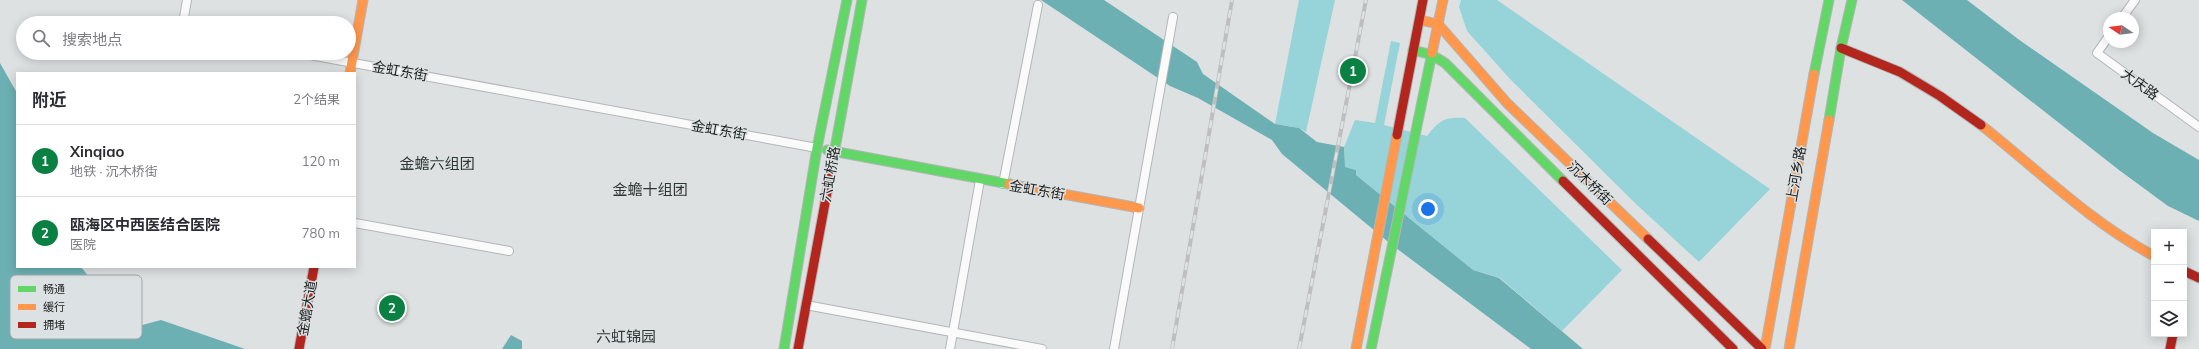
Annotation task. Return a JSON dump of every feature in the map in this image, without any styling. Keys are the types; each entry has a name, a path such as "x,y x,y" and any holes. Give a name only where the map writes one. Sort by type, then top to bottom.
{"street":[{"path":"184,16 187,0"},
{"path":"356,40 363,0"},
{"name":"六虹桥路","path":"784,349 817,148 847,0"},
{"name":"六虹桥路","path":"798,349 862,0"},
{"path":"1356,349 1423,0"},
{"path":"1371,349 1443,0"},
{"name":"上河乡路","path":"1764,349 1820,38 1829,0"},
{"name":"上河乡路","path":"1789,349 1841,48 1852,0"},
{"path":"2126,12 2135,0"},
{"path":"1003,184 1038,5"},
{"path":"1114,349 1173,17"},
{"path":"1420,20 1438,24"},
{"name":"沉木桥街","path":"1438,24 1507,102 1764,349"},
{"name":"大庆路","path":"2103,44 2097,53 2199,127"},
{"path":"1841,48 1898,72 1947,100 2002,141 2083,211 2138,248 2151,254"},
{"name":"沉木桥街","path":"1413,50 1432,55 1445,63 1733,349"},
{"name":"金虹东街","path":"336,60 817,148 980,180 1139,208"},
{"path":"350,72 353,60"},
{"path":"950,349 980,180"},
{"path":"356,223 509,251"},
{"name":"金蟾大道","path":"299,348 314,268"},
{"path":"2187,272 2199,278"},
{"path":"806,305 1042,349"},
{"path":"2170,349 2172,337"}],"shaded area":[{"path":"1041,0 1104,0 1197,62 1203,74 1275,124 1299,128 1317,142 1344,147 1345,167 1356,170 1356,175 1473,270 1499,278 1583,349 1531,349 1392,245 1282,154 1272,140 1198,98 1170,86"},
{"path":"1299,0 1335,0 1306,132 1299,128 1275,124"},
{"path":"1461,0 1497,0 1770,189 1699,262 1636,204 1510,79 1467,31 1459,7"},
{"path":"1902,0 1967,0 2018,39 2153,133 2199,160 2199,221 2168,206 2119,170"},
{"path":"1391,41 1400,43 1384,125 1427,136 1435,126 1447,119 1465,118 1622,270 1562,331 1500,278 1473,270 1356,175 1356,170 1345,167 1344,147 1355,120 1375,123"},
{"path":"0,63 16,91 16,268 82,268 88,275 10,275 10,339 142,339 142,325 161,320 245,349 0,349"},
{"path":"511,335 522,341 522,349 502,349"}],"railway":[{"path":"1172,349 1232,0"},
{"path":"1299,349 1366,0"}],"traffic: fast":[{"path":"784,349 817,148 847,0"},
{"path":"830,176 862,0"},
{"path":"1814,74 1829,0"},
{"path":"1829,120 1841,48 1852,0"},
{"path":"1413,50 1432,55 1445,63 1563,181"},
{"path":"1371,349 1432,53"},
{"path":"827,150 1009,184"}],"traffic: slow":[{"path":"356,39 363,0"},
{"path":"1432,53 1443,0"},
{"path":"1420,20 1438,24 1507,103 1648,239"},
{"path":"350,72 352,60"},
{"path":"1765,349 1814,74"},
{"path":"1789,349 1829,120"},
{"path":"1981,125 2086,211 2130,242 2151,254"},
{"path":"1356,349 1397,135"},
{"path":"1009,184 1139,208"}],"traffic: jam":[{"path":"1397,135 1423,0"},
{"path":"1841,48 1900,72 1940,96 1981,125"},
{"path":"798,349 830,176"},
{"path":"1563,181 1733,349"},
{"path":"1648,239 1762,349"},
{"path":"299,349 314,268"},
{"path":"2187,272 2199,278"},
{"path":"2170,349 2172,337"}],"place":[{"name":"Xinqiao","path":"1353,71"},
{"name":"瓯海区中西医结合医院","path":"392,308"}],"district":[{"name":"金蟾六组团","path":"437,163"},
{"name":"金蟾十组团","path":"650,189"},
{"name":"六虹锦园","path":"626,336"}]}
